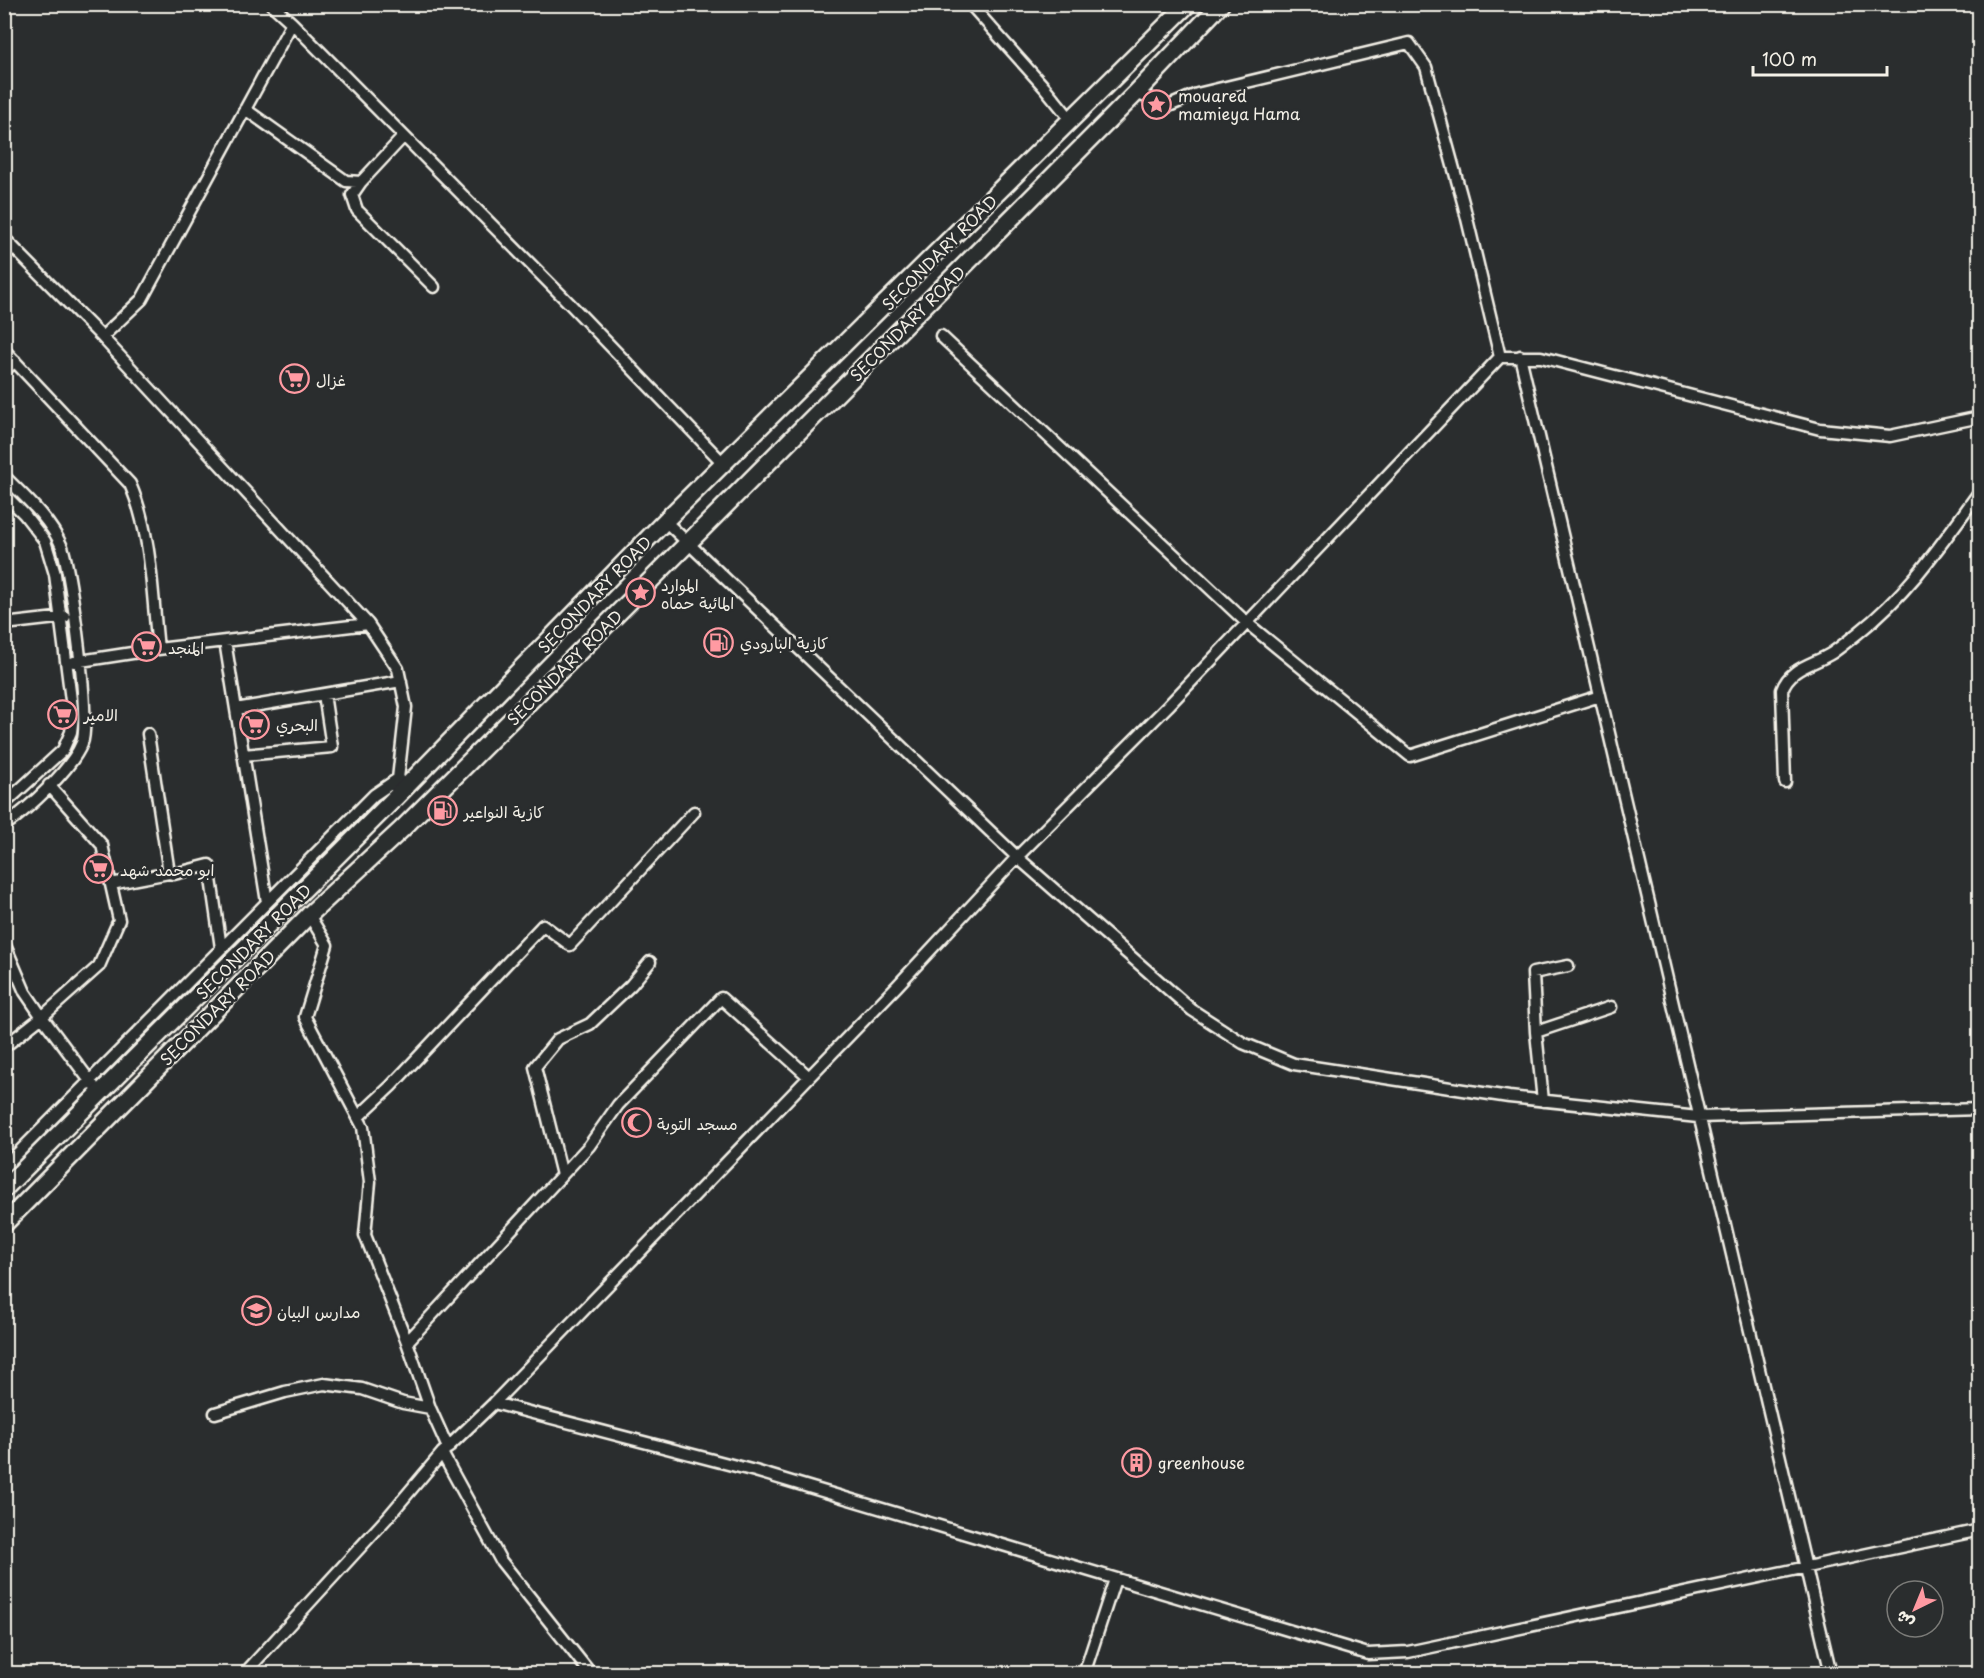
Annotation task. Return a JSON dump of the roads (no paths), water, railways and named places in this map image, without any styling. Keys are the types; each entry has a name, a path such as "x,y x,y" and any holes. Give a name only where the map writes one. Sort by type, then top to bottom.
{"main road":[{"name":"SECONDARY ROAD","path":"4,1189 95,1087 396,797 665,521 1188,4"},
{"name":"SECONDARY ROAD","path":"4,1224 309,915 401,830 688,543 1136,93 1221,4"}],"street":[{"path":"271,4 572,306 723,463"},
{"path":"970,4 1072,121"},
{"path":"102,337 142,298 292,23"},
{"path":"1136,93 1169,106 1197,93 1409,43 1426,67 1464,206 1500,357"},
{"path":"244,109 346,181 361,182"},
{"path":"403,137 361,182 352,195 357,210 434,288"},
{"path":"4,238 102,337 368,624 398,669 406,707 396,797"},
{"path":"941,336 1248,623 1410,756 1600,696"},
{"path":"4,350 130,484 138,502 148,556 158,649"},
{"path":"1520,356 1831,1674"},
{"path":"244,1674 445,1450 494,1403 809,1077 1017,857 1168,706 1500,357 1541,357 1820,429 1890,436 1980,417"},
{"path":"4,371 15,361"},
{"path":"4,476 50,525 62,547 69,573 84,705 84,740 71,764 4,826"},
{"path":"1785,782 1782,690 1788,679 1797,670 1838,649 1891,604 1924,569 1980,491"},
{"path":"4,494 24,514 45,541 55,574 73,716 71,732 63,750 4,804"},
{"path":"665,521 1017,857 1192,1010 1243,1043 1294,1065 1543,1101 1698,1117 1980,1109"},
{"path":"4,624 74,617"},
{"path":"66,663 225,640 368,624"},
{"path":"225,640 267,902"},
{"path":"236,709 400,681"},
{"path":"243,755 332,747 324,694"},
{"path":"148,734 169,873"},
{"path":"4,1167 95,1087 221,948 374,795 399,778"},
{"path":"4,1047 42,1017 99,966 119,920 102,845 49,785"},
{"path":"358,1117 391,1086 543,925 570,945 694,812"},
{"path":"111,884 174,874 209,865 221,948"},
{"path":"309,915 327,945 305,1017 363,1127 370,1182 365,1235 407,1342 445,1450 501,1561 591,1674"},
{"path":"4,943 25,992 95,1087"},
{"path":"562,1175 536,1067 558,1040 590,1024 631,985 650,962"},
{"path":"1543,1101 1533,973 1568,966"},
{"path":"407,1342 589,1146 618,1105 721,998 809,1077"},
{"path":"1536,1032 1611,1007"},
{"path":"215,1413 285,1392 324,1384 362,1389 430,1408"},
{"path":"494,1403 755,1471 1368,1654 1408,1652 1980,1530"},
{"path":"1084,1674 1116,1579"}],"place":[{"name":"mouared mamieya Hama","path":"1157,104"},
{"name":"غزال","path":"295,379"},
{"name":"الموارد المائية حماه","path":"640,593"},
{"name":"كازية البارودي","path":"719,642"},
{"name":"المنجد","path":"147,647"},
{"name":"الامير","path":"63,714"},
{"name":"البحري","path":"255,724"},
{"name":"كازية النواعير","path":"443,811"},
{"name":"ابو محمد شهد","path":"99,869"},
{"name":"مسجد التوبة","path":"636,1123"},
{"name":"مدارس البيان","path":"256,1311"},
{"name":"greenhouse","path":"1137,1462"}]}
